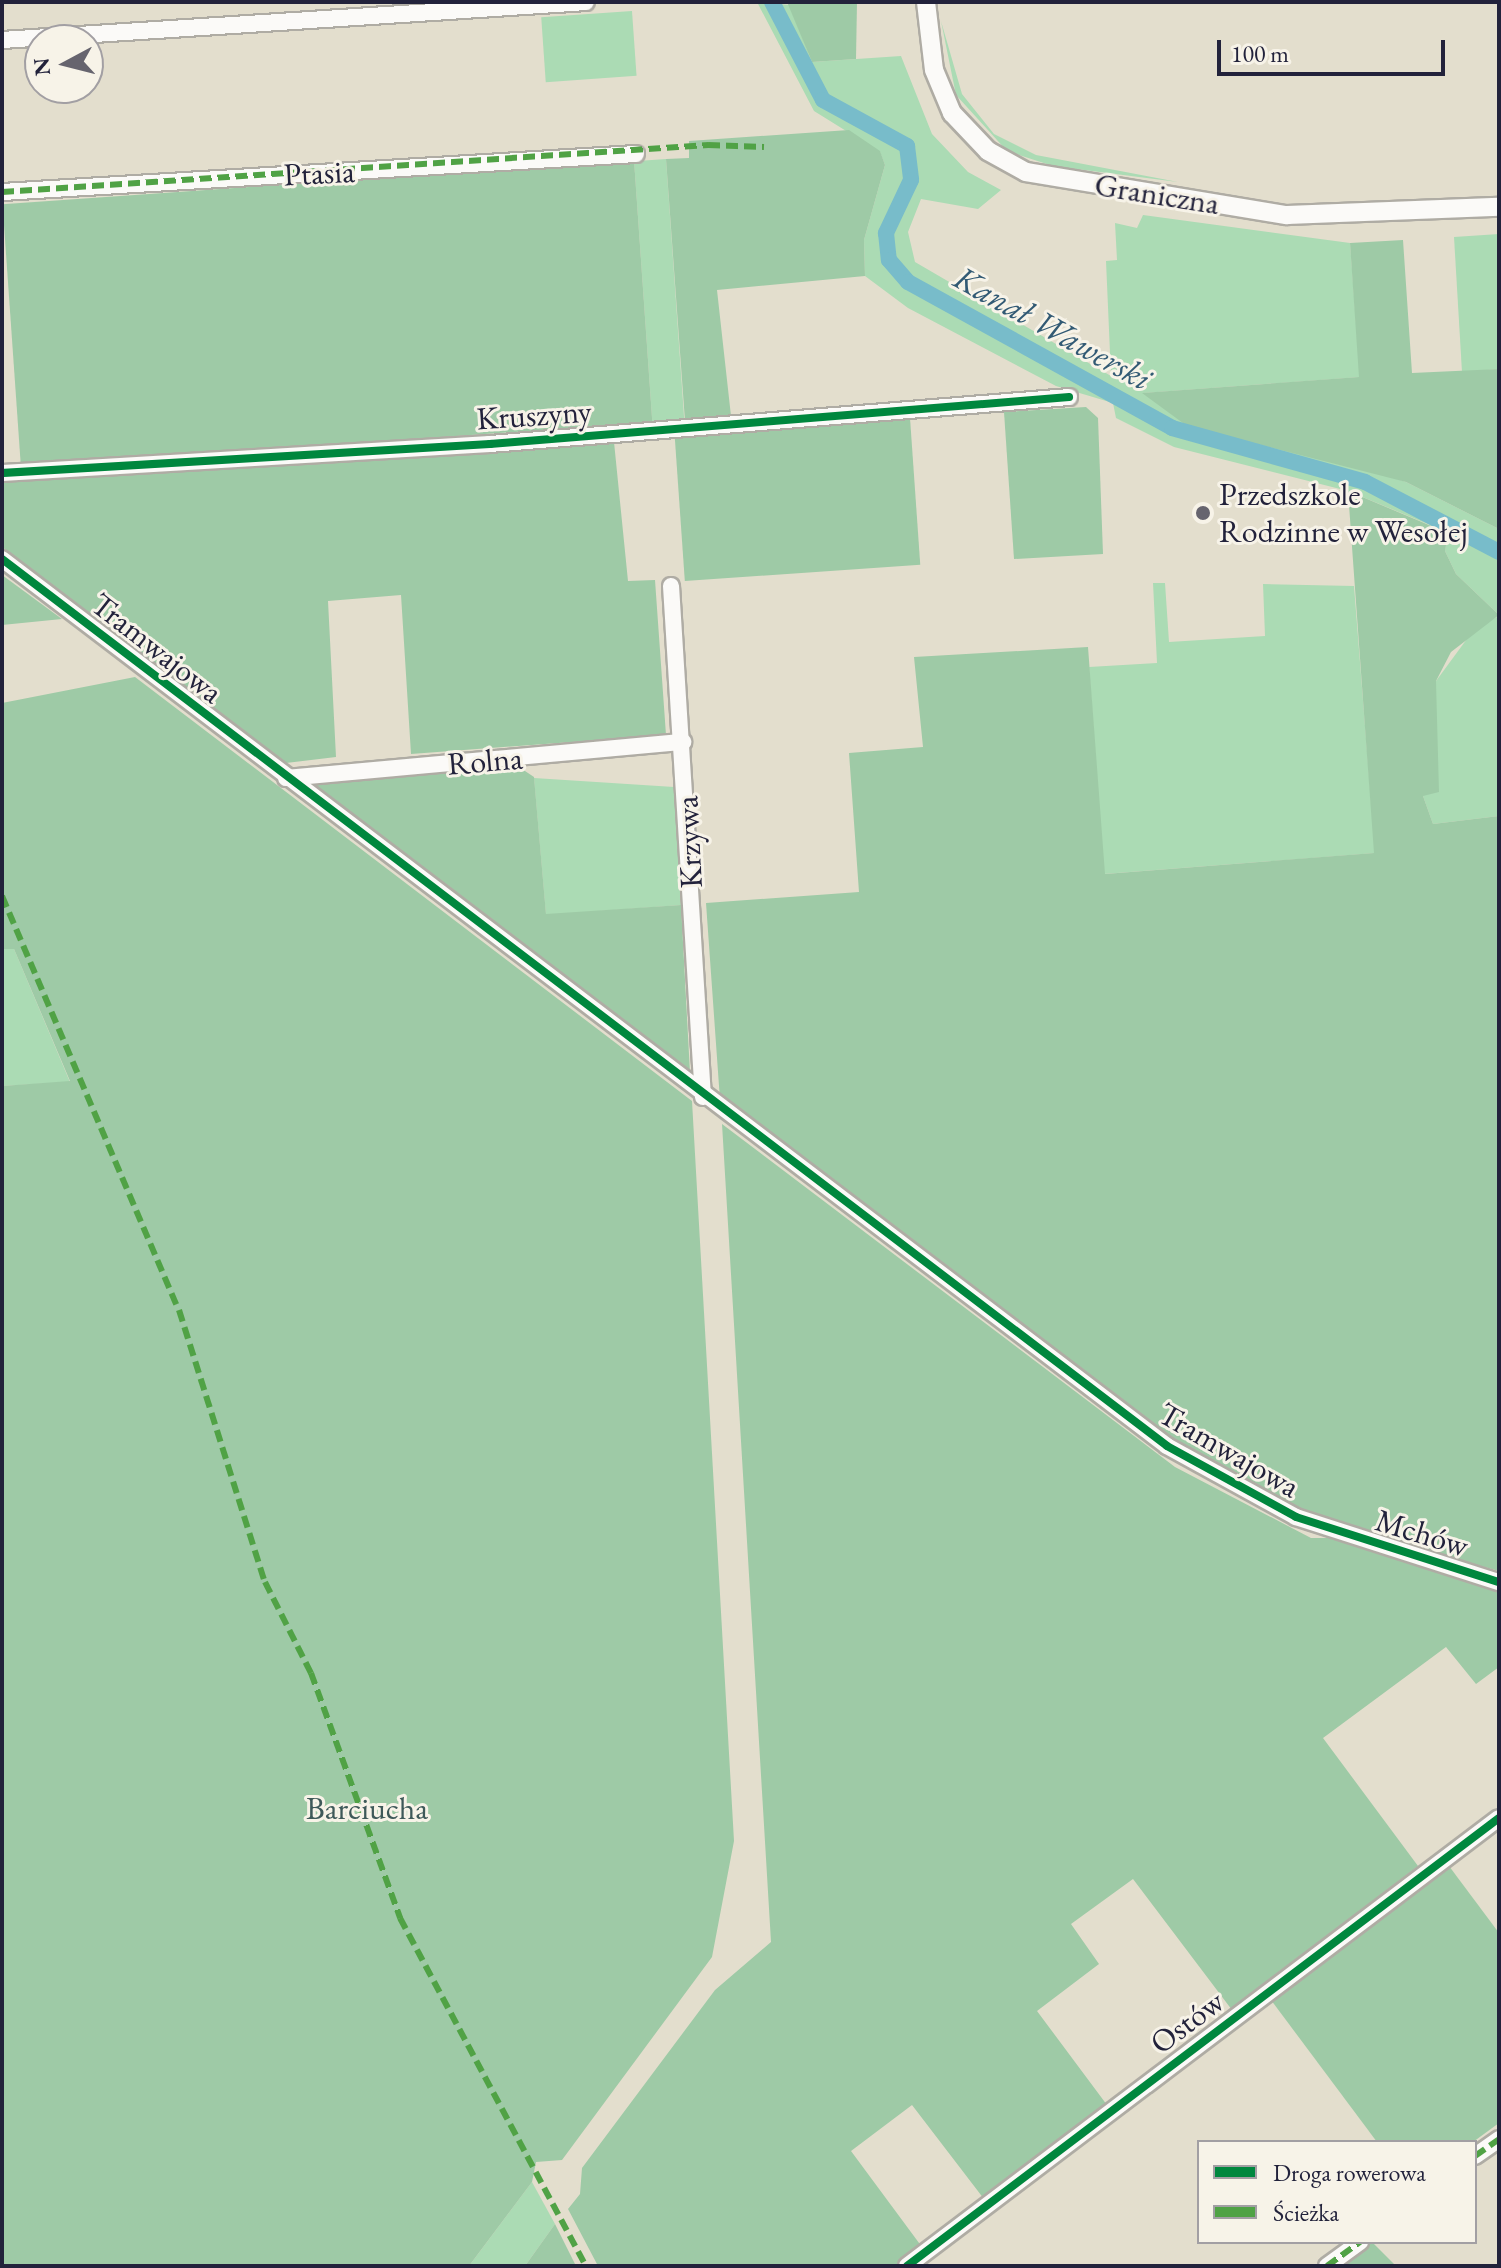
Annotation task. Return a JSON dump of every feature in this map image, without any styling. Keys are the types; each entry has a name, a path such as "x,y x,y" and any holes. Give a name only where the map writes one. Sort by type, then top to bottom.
{"street":[{"path":"2,40 586,2"},
{"name":"Graniczna","path":"926,2 934,70 952,113 981,146 1026,172 1287,215 1499,207"},
{"name":"Ptasia","path":"2,192 636,154"},
{"name":"Kruszyny","path":"2,473 490,444 1069,397"},
{"name":"Tramwajowa","path":"2,559 703,1097 1155,1438 1250,1495 1331,1530"},
{"name":"Krzywa","path":"671,586 703,1097"},
{"name":"Rolna","path":"286,778 683,742"},
{"name":"Mchów","path":"1331,1530 1499,1582"},
{"name":"Ostów","path":"907,2266 1499,1818"},
{"path":"1477,2155 1499,2139"},
{"path":"1327,2266 1357,2244"}],"green space":[{"path":"757,2 790,5 812,62 901,56 932,134 968,172 1001,190 978,209 921,199 908,232 915,262 1111,376 1106,261 1117,260 1115,223 1137,228 1143,215 1350,243 1360,377 1144,393 1406,482 1499,529 1499,615 1456,574 1445,551 1447,532 1348,491 1174,447 1116,418 1113,403 1056,386 908,308 865,276 864,240 885,165 880,152 814,111"},
{"path":"787,2 857,2 856,59 812,62"},
{"path":"632,11 637,76 546,82 541,17"},
{"path":"941,21 962,94 994,134 1036,155 1178,182 1053,166 1007,151 956,95"},
{"path":"849,130 880,151 885,165 864,240 865,276 717,290 731,416 685,421 666,159 689,158 689,141"},
{"path":"666,159 684,421 652,424 634,161"},
{"path":"634,160 652,422 21,467 3,204"},
{"path":"1499,234 1499,369 1462,372 1454,237"},
{"path":"1403,240 1412,373 1499,369 1499,529 1406,482 1187,426 1142,393 1359,377 1350,243"},
{"path":"1086,407 1098,418 1103,554 1014,559 1004,412"},
{"path":"910,418 920,565 685,581 675,434"},
{"path":"614,442 628,581 655,580 666,735 411,754 401,595 328,601 336,757 286,763 2,547 2,479"},
{"path":"1348,491 1448,533 1445,551 1456,574 1499,615 1451,652 1436,681 1439,792 1423,796 1433,824 1499,816 1499,1571 1326,1523 1172,1440 720,1100 706,903 859,892 849,753 923,747 914,657 1088,647 1105,874 1374,853"},
{"path":"2,575 62,619 2,625"},
{"path":"1153,583 1165,583 1169,642 1265,636 1263,584 1354,586 1375,853 1104,874 1089,667 1157,663"},
{"path":"1499,616 1499,816 1433,824 1423,796 1436,681 1475,628"},
{"name":"Barciucha","path":"135,677 692,1101 734,1841 712,1957 562,2160 536,2162 532,2182 469,2266 2,2266 2,1086 70,1081 14,949 2,949 2,703"},
{"path":"522,769 534,777 546,914 681,905 690,1073 556,979 310,781"},
{"path":"534,778 674,787 681,905 546,915"},
{"path":"2,949 14,949 70,1082 2,1086"},
{"path":"722,1124 1175,1467 1311,1538 1333,1538 1499,1590 1499,1667 1476,1684 1446,1647 1323,1738 1418,1866 1232,2010 1133,1879 1071,1924 1099,1964 1037,2011 1107,2105 984,2199 912,2105 851,2151 922,2247 897,2266 598,2266 568,2209 580,2194 582,2168 715,1990 771,1942"},
{"path":"1449,1866 1499,1933 1499,2123 1476,2140 1376,2140 1271,2000"},
{"path":"532,2182 555,2224 525,2266 469,2266"},
{"path":"555,2224 576,2266 525,2266"},
{"path":"1369,2244 1374,2244 1396,2266 1339,2266"}],"waterway":[{"name":"Kanał Wawerski","path":"772,2 823,100 907,146 911,180 886,233 889,260 908,282 1172,428 1365,482 1499,552"}],"marked path":[{"path":"2,192 708,145 764,147"},
{"path":"2,896 179,1310 265,1582 311,1673 400,1918 586,2266"},
{"path":"1477,2155 1499,2139"},
{"path":"1327,2266 1357,2244"}],"cycle path":[{"path":"2,473 490,444 1069,397"},
{"path":"2,559 1167,1446 1296,1517 1499,1582"},
{"path":"907,2266 1499,1818"}],"place":[{"name":"Przedszkole Rodzinne w Wesołej","path":"1203,513"}]}
